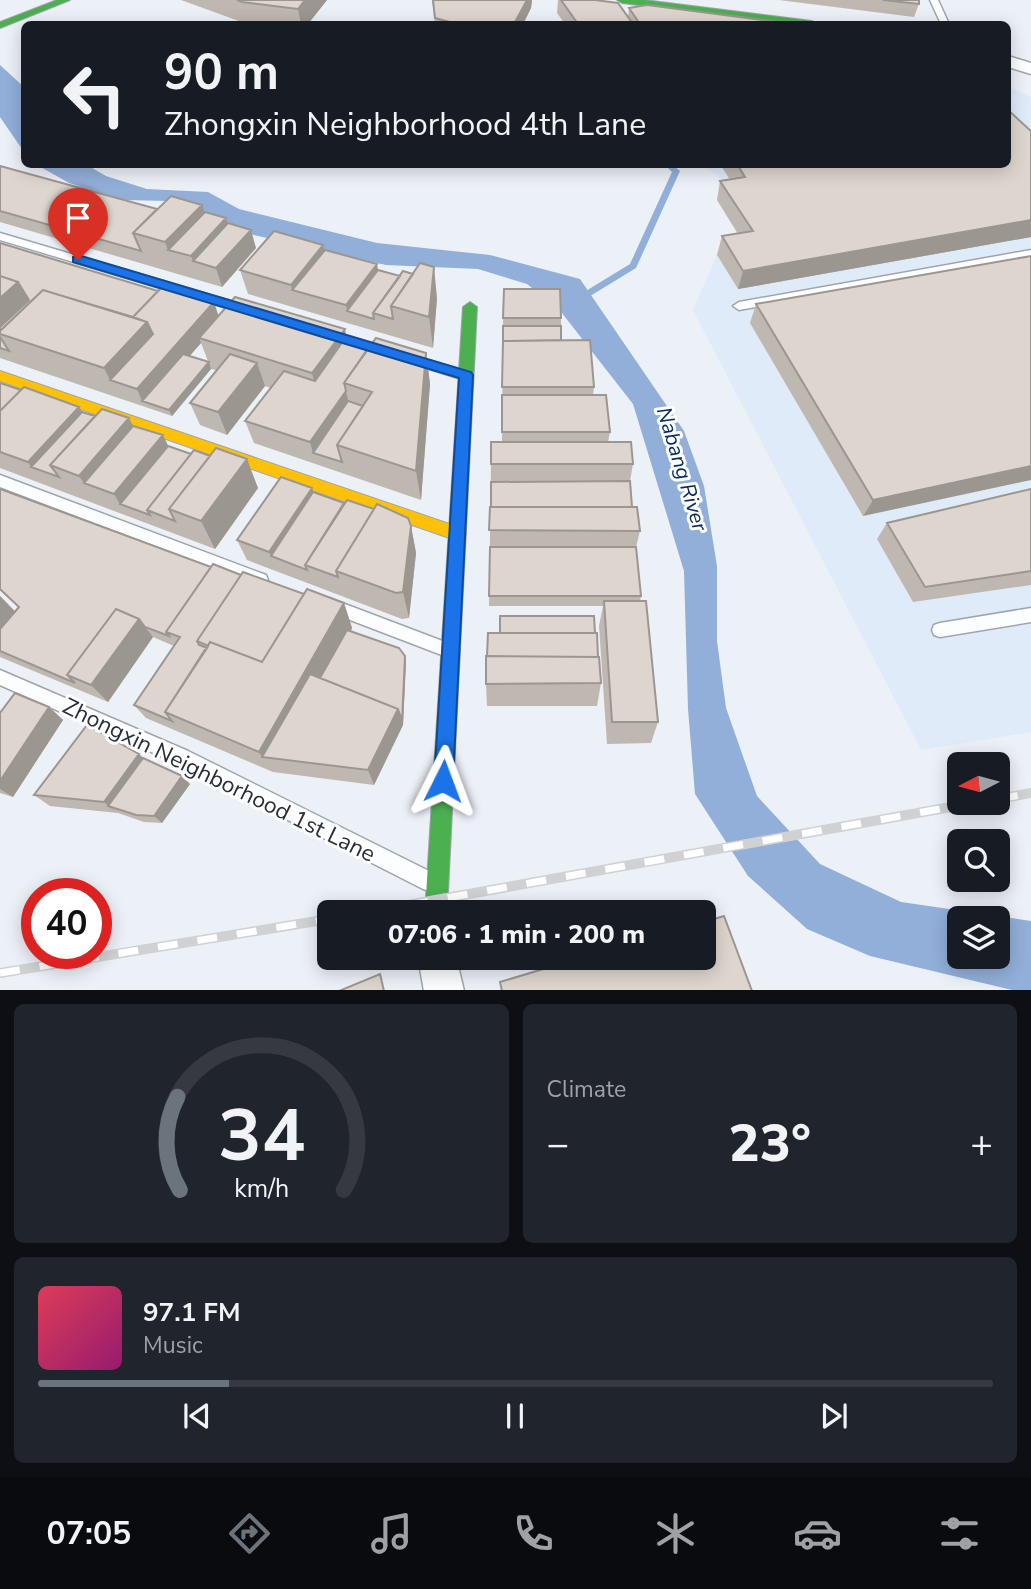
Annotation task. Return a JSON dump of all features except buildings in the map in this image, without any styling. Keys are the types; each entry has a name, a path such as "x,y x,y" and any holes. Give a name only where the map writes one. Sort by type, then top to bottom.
{"street":[{"path":"0,25 65,0"},
{"path":"622,0 788,21"},
{"path":"1011,62 1031,69"},
{"path":"437,900 470,307"},
{"path":"0,376 458,534"},
{"path":"440,970 444,990"}],"lane":[{"path":"934,0 944,21"},
{"path":"0,236 266,316"},
{"path":"739,306 1031,254"},
{"path":"400,355 466,375"},
{"path":"0,481 270,583"},
{"path":"309,598 451,651"},
{"path":"940,630 1031,615"},
{"name":"Zhongxin Neighborhood 1st Lane","path":"0,677 182,757 438,886"}],"shaded area":[{"path":"1011,88 1031,97 1031,732 921,750 693,310 717,255 747,249 717,200 740,195 707,168 1011,168"}],"water":[{"path":"0,65 21,84 21,148 0,117"},
{"name":"Nabang River","path":"42,168 92,168 106,176 147,189 208,192 239,209 377,243 490,255 580,279 684,431 704,486 717,566 717,641 726,708 757,796 820,864 901,902 947,909 947,969 1010,969 1010,918 1031,921 1031,990 1012,990 870,956 807,929 748,876 695,794 688,709 684,571 633,404 558,308 527,284 478,269 386,265 188,220 168,201 123,200 69,183"}],"waterway":[{"path":"579,299 633,266 676,171 672,168"}],"railway":[{"path":"1010,797 1031,793"},
{"path":"435,900 947,808"},
{"path":"0,973 317,921"}],"traffic: fast":[{"path":"0,25 65,0"},
{"path":"622,0 788,21"},
{"path":"437,900 470,307"}],"traffic: slow":[{"path":"0,376 458,534"}],"route":[{"path":"78,260 466,375 443,781"}]}
